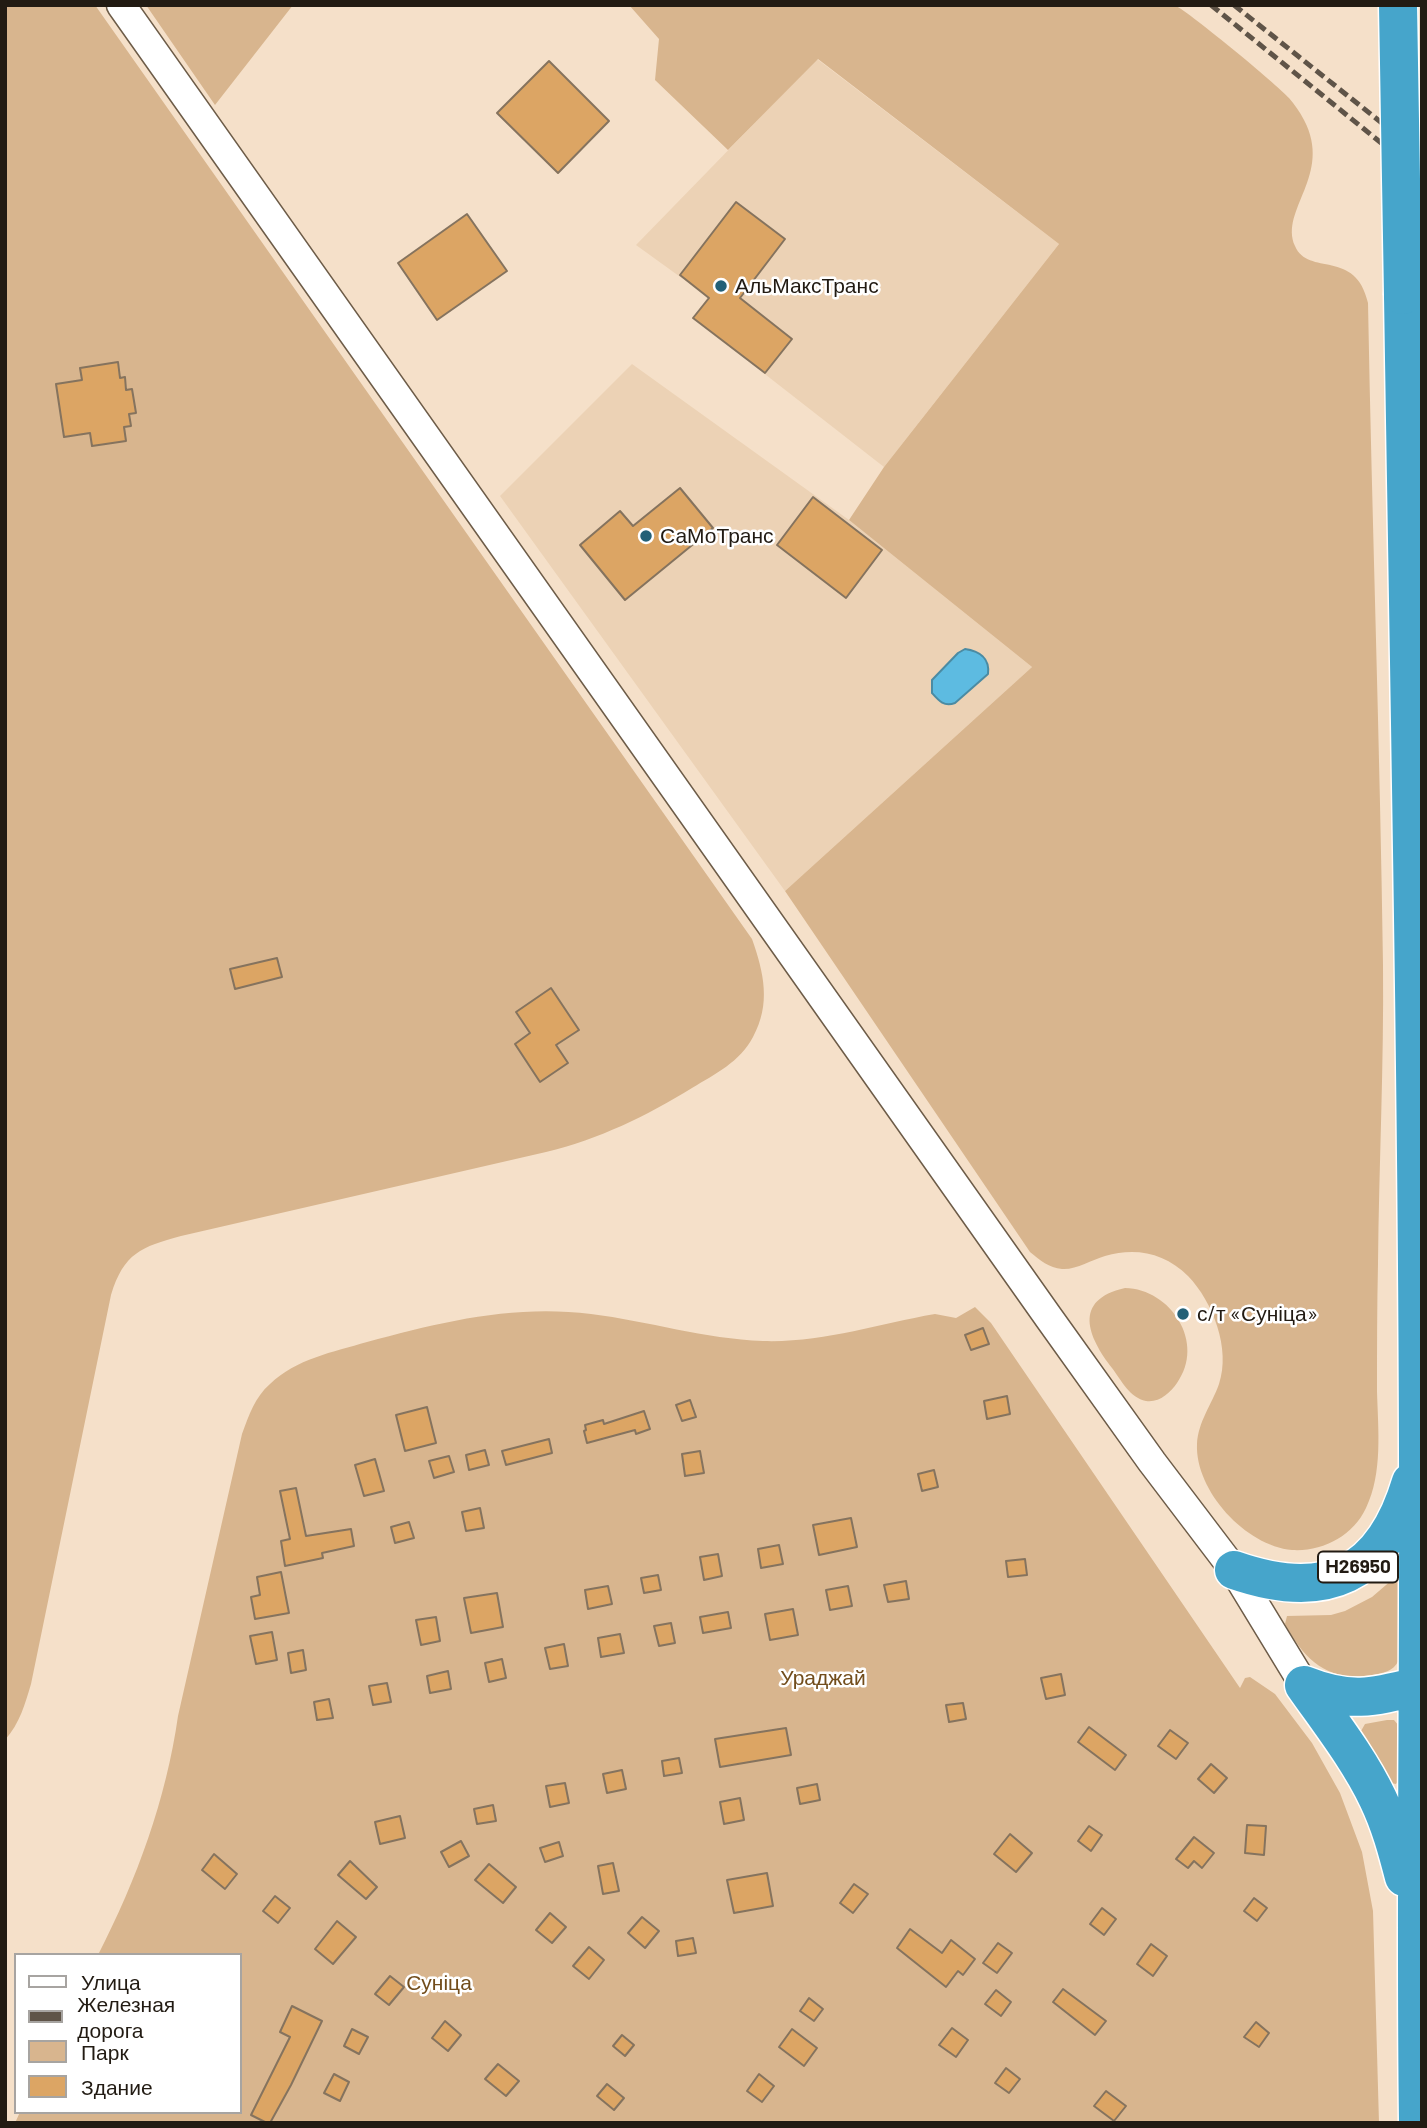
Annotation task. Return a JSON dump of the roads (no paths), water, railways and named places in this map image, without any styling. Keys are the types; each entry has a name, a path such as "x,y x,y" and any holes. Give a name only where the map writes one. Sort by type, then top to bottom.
{"highway":[{"path":"1398,5 1415,1046 1420,1685 1415,1939 1418,2123"},
{"name":"Н26950","path":"1234,1570 1264,1580 1298,1584 1322,1582 1346,1575 1368,1561 1386,1540 1397,1518 1418,1456"},
{"path":"1304,1685 1325,1693 1353,1698 1380,1695 1420,1685"},
{"path":"1304,1685 1378,1798 1405,1878 1415,1939"}],"street":[{"path":"121,5 977,1216 1152,1462 1234,1570 1304,1685"}],"water":[{"path":"965,649 982,656 987,664 988,674 955,703 945,704 932,693 932,680"}],"railway":[{"path":"1211,5 1422,176"},
{"path":"1234,5 1422,155"}],"place":[{"name":"АльМаксТранс","path":"721,286"},
{"name":"СаМоТранс","path":"646,536"},
{"name":"с/т «Суніца»","path":"1183,1314"}],"park label":[{"name":"Ураджай","path":"823,1678"},
{"name":"Суніца","path":"439,1983"}]}
